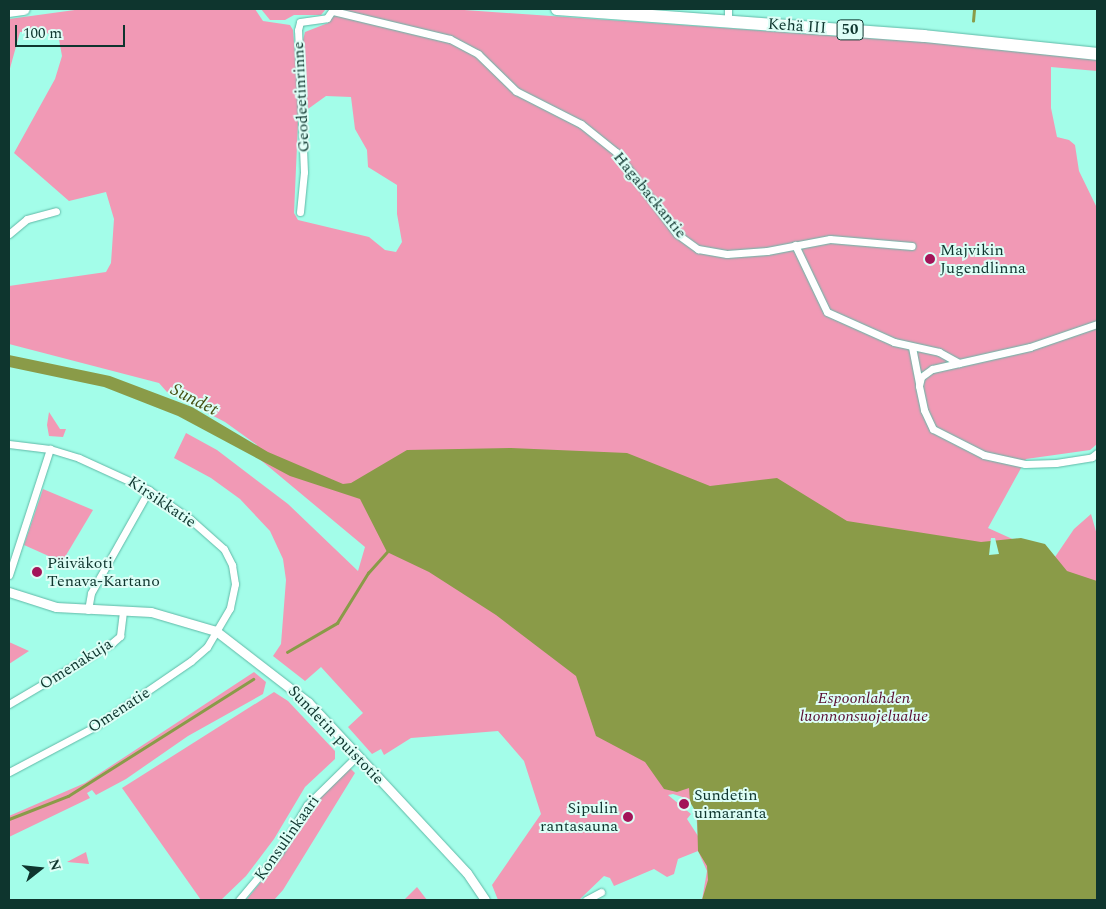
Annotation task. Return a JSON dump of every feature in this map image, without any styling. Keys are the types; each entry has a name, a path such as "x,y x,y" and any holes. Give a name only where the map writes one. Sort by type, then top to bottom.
{"highway":[{"path":"9,11 24,9"},
{"name":"Kehä III","path":"557,9 728,15 1022,44 1097,54"}],"street":[{"name":"Geodeetinrinne","path":"300,212 304,172 298,30 300,22 322,20 333,10"},
{"name":"Hagabackantie","path":"333,10 450,39 478,54 516,91 581,124 616,152 677,234 698,248 727,254 767,251 830,239 912,246"},
{"path":"9,234 27,219 56,211"},
{"path":"795,245 827,312 912,347 939,352 960,363"},
{"path":"920,386 921,377 932,368 1030,348 1097,324"},
{"path":"912,347 924,410 933,429 984,455 1024,464 1056,463 1092,457 1097,453"},
{"name":"Kirsikkatie","path":"9,444 50,449 102,466 149,490 190,520 229,558 235,576 234,593 230,608 216,631"},
{"path":"9,575 50,449"},
{"path":"88,610 91,593 149,490"},
{"name":"Sundetin puistotie","path":"9,592 43,604 88,610 151,612 216,631 294,689 467,873 485,900"},
{"name":"Omenakuja","path":"9,704 112,643 120,636 123,610"},
{"name":"Omenatie","path":"9,772 59,748 132,704 191,661 207,647 216,631"},
{"name":"Konsulinkaari","path":"239,900 280,851 307,805 357,756"},
{"path":"586,900 601,892"}],"green space":[{"path":"82,9 255,9 263,21 290,25 293,30 299,101 294,213 298,220 369,237 385,250 396,252 402,242 397,214 397,185 368,167 367,150 355,129 351,97 326,96 308,109 302,44 305,32 328,23 337,9 450,9 969,45 1097,60 1097,71 1051,67 1051,108 1057,137 1069,140 1075,145 1079,171 1097,208 1097,444 1090,450 1026,459 988,528 1057,559 1055,557 1074,529 1091,514 1097,535 1097,900 702,900 707,871 698,851 678,859 674,874 667,877 654,869 614,886 610,878 604,876 579,900 498,900 492,885 541,814 524,761 498,731 411,738 384,755 381,749 372,754 348,727 363,713 321,667 305,681 273,656 281,644 286,580 283,559 270,531 240,499 211,478 174,458 186,433 217,450 288,504 358,571 365,547 257,457 257,445 225,422 167,392 159,383 9,344 9,286 106,272 111,263 114,219 106,192 69,201 14,153 55,79 62,56 58,34 20,32 9,72 9,19","holes":["673,794 695,801 698,836 687,819 691,814 668,795"]},
{"path":"261,9 326,9 321,15 294,15 285,20 270,20"},
{"path":"49,412 60,429 66,429 63,437 49,436 47,425"},
{"path":"43,489 93,510 62,562 24,545"},
{"path":"9,642 29,651 9,664"},
{"path":"254,672 266,682 263,694 188,736 126,779 96,795 92,790 87,793 90,798 9,837 9,816 85,783"},
{"path":"274,692 288,701 335,751 335,759 305,787 274,839 246,876 221,900 201,900 122,788"},
{"path":"350,768 355,773 283,890 274,900 246,900 284,854 315,803"},
{"path":"86,852 89,864 67,862"},
{"path":"417,887 427,900 404,900"}],"shaded area":[{"name":"Espoonlahden luonnonsuojelualue","path":"9,355 110,376 192,407 268,452 343,484 351,483 407,450 511,448 627,453 710,486 777,478 847,521 981,542 1021,538 1045,544 1067,571 1097,581 1097,900 702,900 708,880 707,866 698,851 697,814 690,802 689,788 677,792 664,789 645,762 596,736 576,676 496,615 429,572 387,552 360,499 290,476 178,416 104,387 9,367"}],"pier":[{"path":"991,538 995,538 999,554 989,555"}],"waterway":[{"path":"973,21 974,9"},
{"path":"287,652 337,623 368,573 387,552"},
{"path":"9,819 68,796 253,679"}],"place":[{"name":"Majvikin Jugendlinna","path":"930,259"},
{"name":"Päiväkoti Tenava-Kartano","path":"37,572"},
{"name":"Sundetin uimaranta","path":"684,804"},
{"name":"Sipulin rantasauna","path":"628,817"}],"water label":[{"name":"Sundet","path":"194,400"}]}
